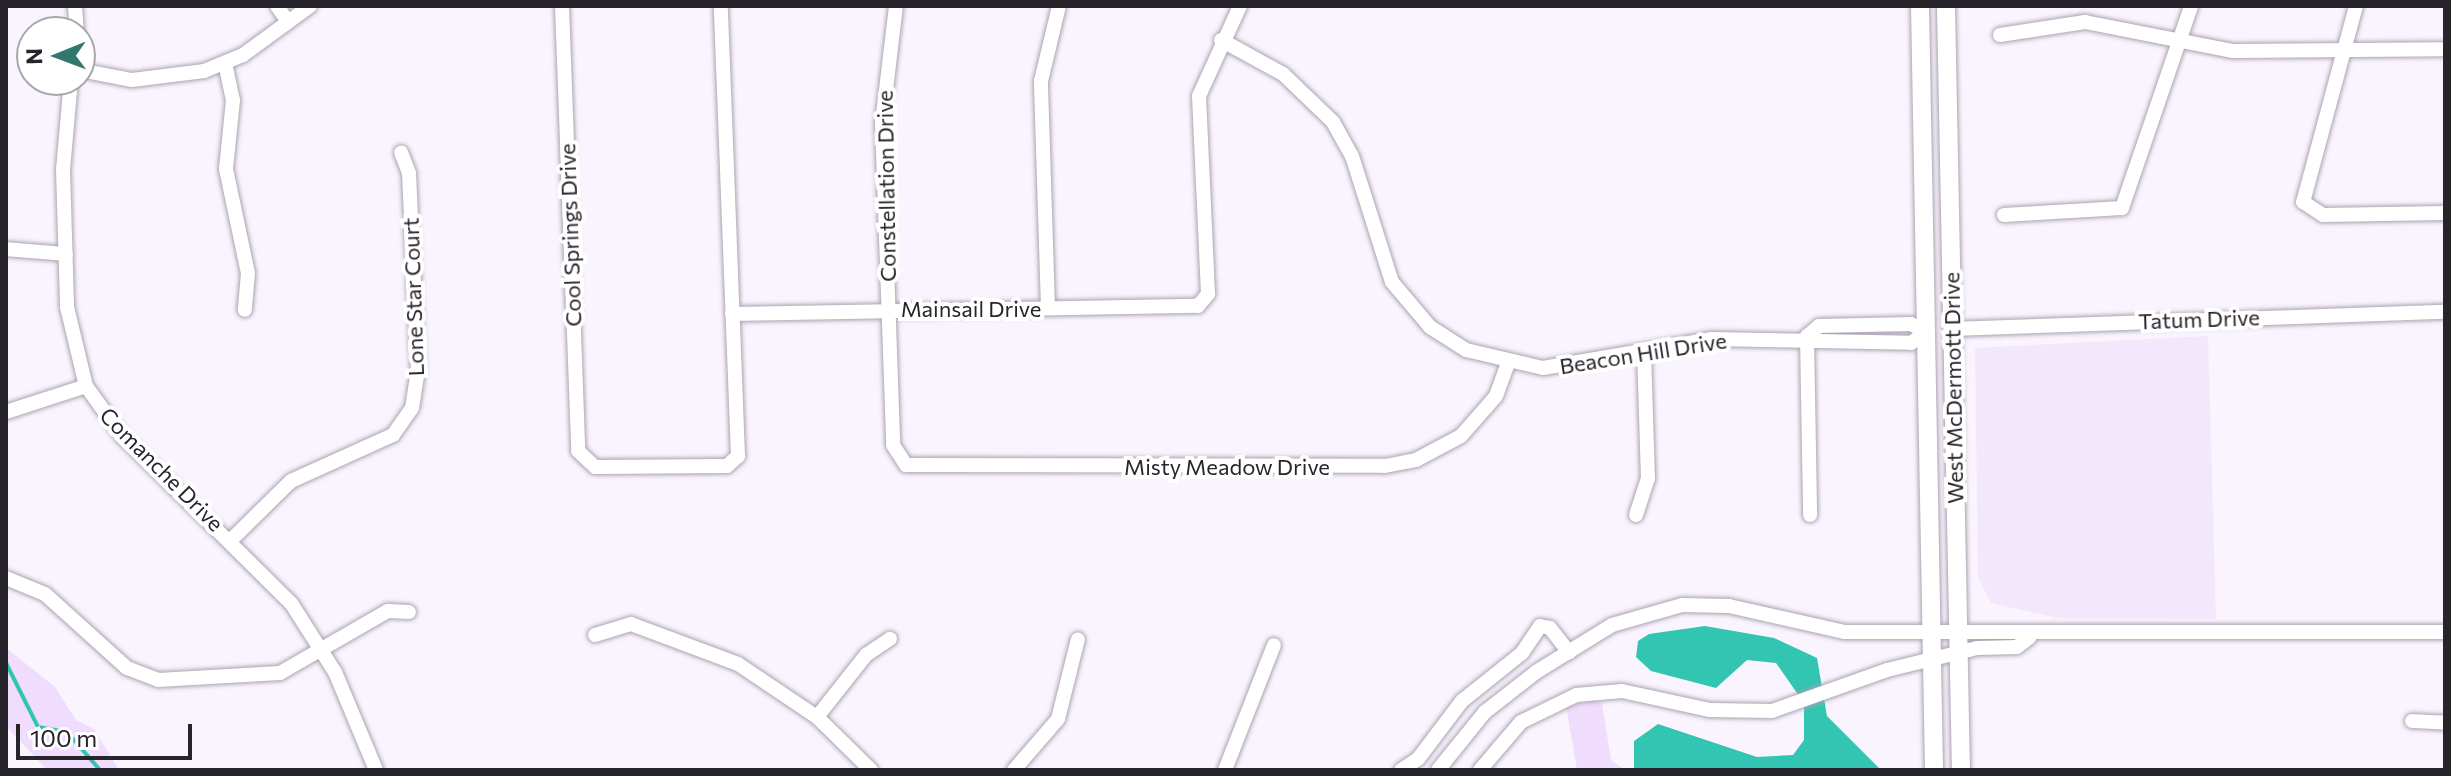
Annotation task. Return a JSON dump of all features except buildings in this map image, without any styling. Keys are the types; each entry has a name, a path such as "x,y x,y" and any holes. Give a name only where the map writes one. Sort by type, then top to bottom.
{"main road":[{"name":"West McDermott Drive","path":"1920,6 1934,770"},
{"name":"West McDermott Drive","path":"1946,6 1961,770"},
{"path":"1926,332 1952,329"}],"street":[{"path":"277,6 288,22"},
{"path":"96,72 154,80 225,63 310,6"},
{"name":"Cool Springs Drive","path":"562,6 584,462 736,460 732,314"},
{"path":"721,6 732,314"},
{"name":"Constellation Drive","path":"896,6 882,93 893,445 900,461"},
{"path":"1048,308 1041,81 1059,6"},
{"path":"1221,40 1240,6"},
{"path":"2004,215 2120,210 2191,6"},
{"path":"2356,6 2349,53 2302,189 2306,207 2323,215 2445,213"},
{"path":"2000,35 2085,22 2233,51 2349,53 2445,49"},
{"name":"Mainsail Drive","path":"732,314 889,309 1192,307 1206,299 1199,96 1221,40"},
{"name":"Beacon Hill Drive","path":"1221,40 1283,74 1333,122 1352,156 1382,262 1414,312 1457,345 1507,365 1543,368 1711,339 1807,336 1819,326 1911,324 1926,332"},
{"path":"225,63 233,100 226,169 248,273 245,310"},
{"name":"Comanche Drive","path":"70,96 63,169 66,254 71,333 86,386 122,436 233,538 323,650 376,770"},
{"name":"Lone Star Court","path":"233,538 291,481 393,435 412,408 418,371 409,173 401,152"},
{"path":"6,249 66,254"},
{"name":"Tatum Drive","path":"1952,329 2445,312"},
{"path":"1807,336 1810,515"},
{"path":"1636,515 1648,479 1644,352"},
{"name":"Misty Meadow Drive","path":"900,461 912,467 1385,466 1416,460 1461,436 1496,396 1507,365"},
{"path":"6,412 86,386"},
{"path":"6,578 45,594 148,678 268,676 323,650 388,611 409,612"},
{"path":"1438,770 1485,712 1569,652 1623,620 1682,605 1737,607 1830,631 1932,631 2030,637 2445,632"},
{"path":"595,635 631,624 702,647 817,717 871,770"},
{"path":"1401,770 1418,759 1462,701 1522,653 1540,626 1550,628 1569,652"},
{"path":"1480,770 1521,722 1576,695 1633,691 1728,712 1794,707 1958,652 2017,647 2030,637"},
{"path":"817,717 866,655 890,639"},
{"path":"1014,770 1058,719 1078,639"},
{"path":"1225,770 1274,645"},
{"path":"2412,721 2445,723"}],"shaded area":[{"path":"2208,336 2216,619 2057,618 1991,603 1978,578 1975,348"},
{"path":"1705,626 1774,638 1817,658 1827,716 1881,770 1634,770 1634,741 1658,724 1757,757 1793,755 1804,740 1804,703 1776,663 1747,660 1716,688 1651,671 1636,657 1638,641 1649,634"},
{"path":"6,648 55,687 76,720 94,729 119,770 47,770 6,726"},
{"path":"1595,700 1602,703 1611,760 1625,770 1577,770 1566,706"}],"waterway":[{"path":"6,663 38,727 67,732 100,770"}]}
